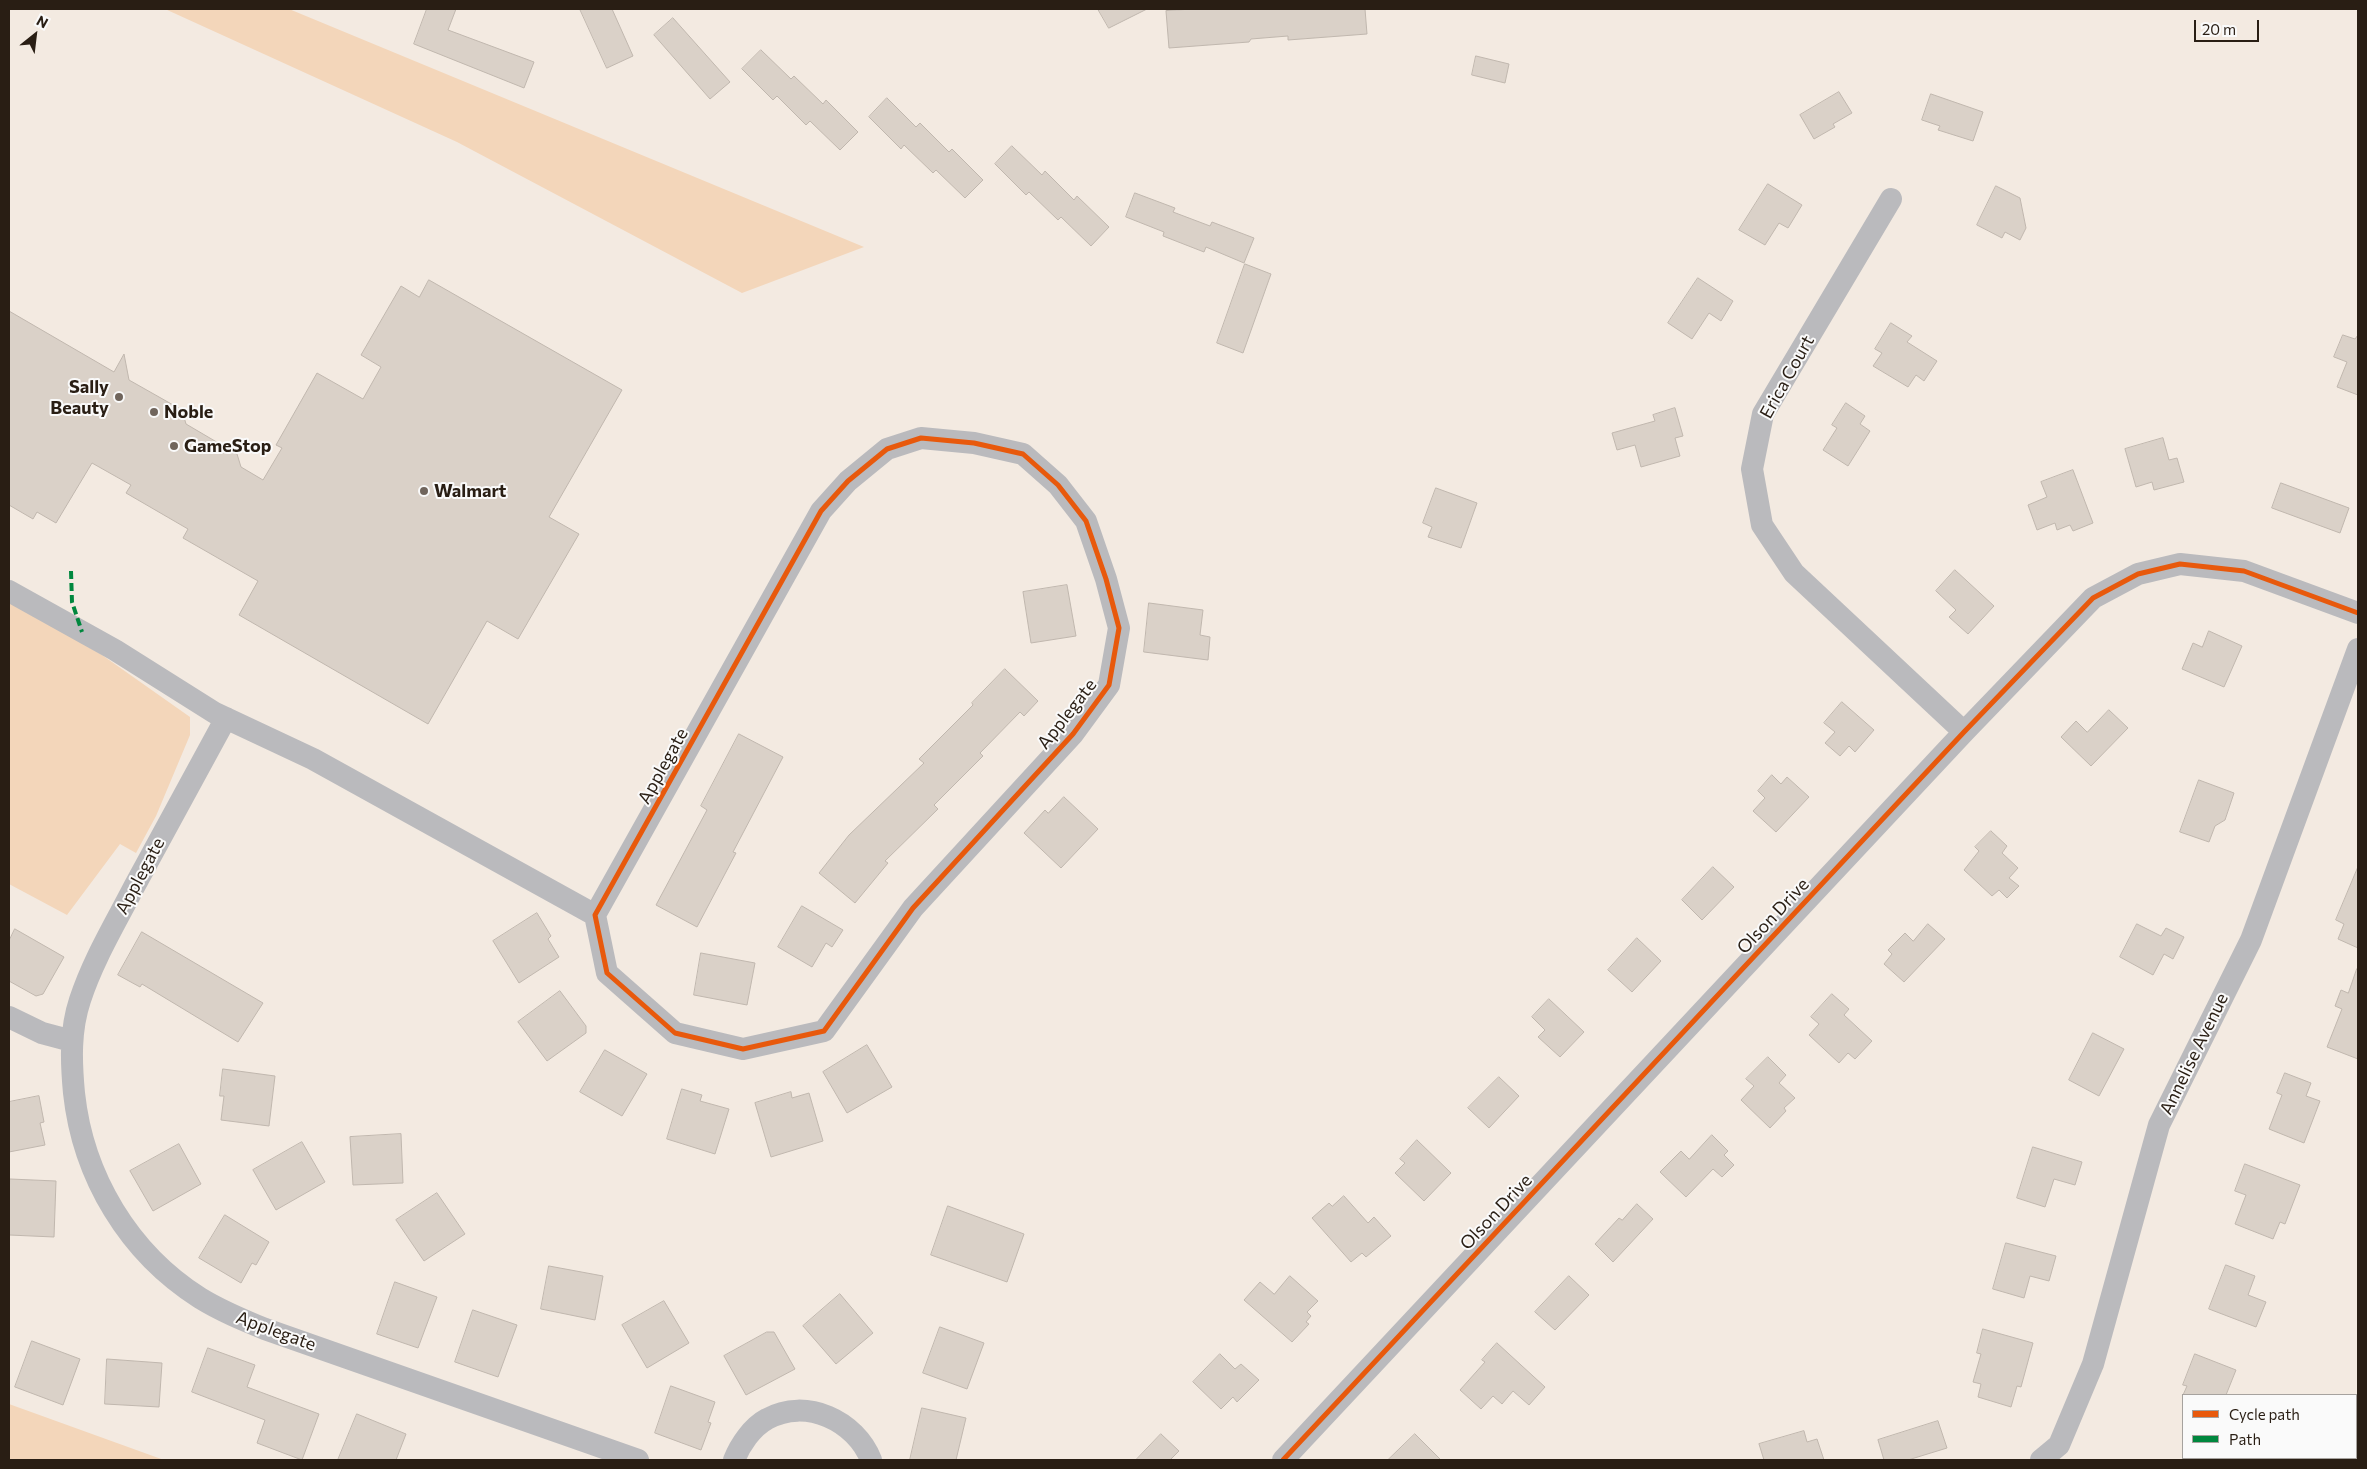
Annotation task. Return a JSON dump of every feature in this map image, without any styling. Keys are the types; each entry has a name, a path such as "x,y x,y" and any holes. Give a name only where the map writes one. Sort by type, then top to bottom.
{"street":[{"name":"Erica Court","path":"1891,199 1763,414 1752,469 1762,525 1794,573 1964,732"},
{"name":"Applegate","path":"921,438 974,443 1023,454 1058,485 1086,521 1106,579 1119,628 1109,686 1072,734 913,908 824,1031 743,1049 675,1033 607,973 596,915 821,511 848,481 887,449 921,438"},
{"name":"Olson Drive","path":"1283,1460 1964,732 2093,598 2138,574 2180,564 2244,571 2358,613"},
{"path":"9,591 115,650 226,718 313,759 596,915"},
{"name":"Annelise Avenue","path":"2041,1460 2059,1445 2093,1364 2159,1125 2251,940 2358,649"},
{"name":"Applegate","path":"226,718 97,958 80,1001 72,1041 76,1108 82,1139 96,1176 126,1229 143,1250 176,1281 200,1298 228,1313 265,1329 638,1460"},
{"path":"9,1017 42,1033 72,1041"},
{"path":"734,1460 750,1432 766,1418 799,1410 826,1415 849,1427 866,1446 871,1460"}],"shaded area":[{"path":"165,9 289,9 864,247 742,293 457,142"},
{"path":"9,601 102,655 190,717 190,735 156,816 136,853 120,844 67,915 9,884"},
{"path":"9,1404 164,1460 9,1460"}],"building":[{"path":"427,9 456,9 448,30 534,62 524,88 414,44"},
{"path":"580,9 612,9 633,56 607,68"},
{"path":"1098,9 1147,9 1109,28"},
{"path":"1193,9 1365,9 1367,34 1288,40 1288,36 1251,39 1249,42 1169,48 1166,11"},
{"path":"673,18 730,82 710,99 654,35"},
{"path":"761,50 791,79 794,76 823,104 826,100 858,132 840,150 810,121 806,125 777,96 773,100 742,69"},
{"path":"1476,56 1509,64 1505,83 1472,75"},
{"path":"1839,92 1852,113 1833,124 1835,127 1814,139 1800,115"},
{"path":"1931,94 1983,112 1973,141 1938,130 1940,126 1922,120"},
{"path":"887,98 916,127 920,123 949,152 952,149 983,180 965,198 936,170 933,173 904,145 901,149 869,117"},
{"path":"1012,146 1042,175 1045,171 1074,200 1077,196 1109,227 1091,246 1061,217 1058,220 1029,192 1026,195 995,164"},
{"path":"1768,184 1802,205 1788,228 1779,223 1765,245 1739,230"},
{"path":"1996,186 2020,198 2026,228 2020,240 2005,232 2002,238 1977,225"},
{"path":"1135,193 1175,208 1173,212 1210,226 1212,222 1254,238 1244,263 1206,247 1204,252 1163,236 1164,232 1126,217"},
{"path":"1245,264 1271,274 1243,353 1217,343"},
{"path":"1698,278 1733,301 1721,321 1709,313 1692,339 1668,323"},
{"name":"Walmart","path":"429,280 622,390 549,517 579,534 518,639 487,621 428,724 239,615 258,581 183,538 188,529 126,493 131,485 92,463 56,523 37,512 33,519 9,505 9,311 114,372 124,354 129,380 182,410 186,424 237,454 241,467 263,480 282,448 276,445 317,373 363,399 381,367 361,355 401,286 419,297"},
{"path":"1891,323 1912,336 1907,342 1937,361 1924,381 1916,375 1908,387 1873,366 1882,353 1875,349"},
{"path":"2343,335 2355,339 2358,335 2358,395 2337,387 2347,362 2334,357"},
{"path":"1846,403 1865,416 1860,424 1870,431 1848,466 1823,450 1837,428 1832,425"},
{"path":"1675,408 1683,436 1675,438 1680,456 1641,467 1635,445 1617,450 1612,433 1655,421 1653,415"},
{"path":"2163,438 2169,460 2177,458 2184,482 2154,490 2152,482 2136,487 2125,449"},
{"path":"2073,470 2093,523 2073,531 2070,525 2057,530 2055,523 2037,530 2028,505 2047,497 2041,482"},
{"path":"2281,483 2349,508 2340,533 2272,508"},
{"path":"1436,488 1477,503 1461,548 1428,537 1432,527 1423,523"},
{"path":"1955,570 1994,606 1968,634 1949,617 1956,610 1936,591"},
{"path":"1067,585 1076,636 1031,643 1023,592"},
{"path":"1149,603 1203,610 1200,635 1210,637 1208,660 1144,652"},
{"path":"2209,631 2242,646 2224,687 2182,669 2193,643 2202,647"},
{"path":"1005,669 1038,701 1024,716 1020,712 980,753 983,756 934,805 938,809 885,861 888,863 855,903 819,873 849,835 924,763 919,759 973,705 972,703"},
{"path":"1842,702 1874,730 1855,752 1849,746 1840,756 1825,743 1835,732 1824,723"},
{"path":"2109,710 2128,728 2091,766 2061,737 2076,721 2087,732"},
{"path":"739,734 783,757 733,852 736,853 697,927 656,905 707,810 701,806"},
{"path":"1772,775 1781,784 1787,777 1809,797 1776,832 1753,811 1765,798 1758,791"},
{"path":"2199,780 2234,793 2225,820 2215,826 2209,842 2180,832"},
{"path":"1064,797 1098,829 1061,868 1024,833 1045,810 1048,813"},
{"path":"1991,831 2007,846 2002,853 2018,868 2009,878 2019,886 2007,898 1999,890 1992,896 1964,870 1979,851 1975,847"},
{"path":"1713,867 1734,887 1702,920 1682,900"},
{"path":"2358,867 2358,948 2338,939 2344,924 2336,920"},
{"path":"802,906 843,930 832,947 826,943 812,967 778,947"},
{"path":"537,913 551,936 548,939 559,957 519,983 493,941"},
{"path":"1928,924 1945,939 1904,982 1884,964 1892,954 1888,950 1905,933 1913,941"},
{"path":"2137,924 2161,936 2166,928 2184,937 2173,959 2164,954 2153,975 2120,957"},
{"path":"15,929 64,957 43,994 36,996 9,981 9,941"},
{"path":"142,932 263,1003 238,1042 142,984 140,987 118,975"},
{"path":"1637,938 1661,961 1632,992 1608,970"},
{"path":"701,953 755,963 747,1005 694,995"},
{"path":"2357,969 2358,1059 2327,1047 2342,1009 2335,1006 2341,990 2348,993"},
{"path":"560,991 586,1026 586,1033 547,1061 518,1022"},
{"path":"1832,994 1849,1009 1844,1015 1872,1041 1855,1059 1848,1053 1839,1063 1809,1035 1819,1024 1811,1017"},
{"path":"1549,999 1584,1032 1560,1057 1538,1037 1545,1030 1532,1017"},
{"path":"2093,1033 2124,1049 2099,1096 2069,1080"},
{"path":"867,1045 892,1087 847,1113 823,1072"},
{"path":"605,1050 647,1074 622,1116 580,1092"},
{"path":"1768,1057 1786,1075 1779,1083 1795,1098 1784,1108 1786,1111 1770,1128 1741,1100 1754,1086 1746,1079"},
{"path":"223,1069 275,1076 269,1126 221,1120 224,1096 220,1096"},
{"path":"2285,1073 2311,1083 2306,1096 2320,1101 2304,1143 2269,1129 2282,1095 2277,1093"},
{"path":"1499,1077 1519,1096 1489,1128 1468,1108"},
{"path":"682,1089 702,1095 700,1101 729,1109 715,1154 667,1139"},
{"path":"791,1092 792,1098 809,1093 823,1141 771,1157 755,1103"},
{"path":"39,1096 44,1122 40,1123 45,1145 9,1152 9,1102"},
{"path":"401,1134 403,1183 353,1185 350,1137"},
{"path":"1712,1135 1728,1151 1724,1155 1734,1165 1722,1177 1713,1169 1686,1197 1660,1172 1681,1151 1689,1159"},
{"path":"1417,1140 1451,1173 1424,1201 1395,1173 1405,1163 1400,1159"},
{"path":"302,1142 325,1182 276,1210 253,1170"},
{"path":"179,1144 201,1184 153,1211 130,1171"},
{"path":"2033,1147 2082,1162 2075,1185 2054,1179 2045,1207 2017,1198"},
{"path":"2245,1164 2300,1185 2285,1224 2280,1222 2273,1239 2235,1224 2246,1195 2235,1191"},
{"path":"10,1179 56,1181 54,1237 9,1235"},
{"path":"437,1193 465,1234 424,1261 396,1220"},
{"path":"1344,1196 1368,1223 1374,1217 1391,1236 1366,1257 1362,1253 1351,1262 1312,1218 1329,1203 1332,1206"},
{"path":"1637,1204 1653,1219 1613,1262 1595,1244 1619,1218 1622,1220"},
{"path":"948,1206 1024,1234 1007,1282 931,1255"},
{"path":"225,1215 269,1242 256,1265 252,1263 241,1283 199,1258"},
{"path":"2006,1243 2056,1256 2049,1281 2030,1276 2024,1298 1993,1289"},
{"path":"2226,1265 2255,1276 2248,1295 2266,1302 2256,1327 2209,1309"},
{"path":"549,1266 603,1276 595,1320 541,1309"},
{"path":"1290,1276 1318,1301 1307,1312 1311,1316 1306,1322 1309,1324 1292,1342 1244,1300 1260,1282 1274,1294"},
{"path":"1569,1276 1589,1295 1555,1330 1535,1312"},
{"path":"395,1282 437,1297 418,1348 377,1334"},
{"path":"840,1294 873,1333 836,1364 803,1326"},
{"path":"664,1301 689,1343 647,1368 622,1325"},
{"path":"473,1310 517,1325 498,1377 455,1362"},
{"path":"940,1327 984,1343 967,1389 923,1373"},
{"path":"1983,1329 2033,1343 2021,1387 2017,1386 2011,1407 1978,1397 1981,1384 1973,1382 1981,1354 1977,1353"},
{"path":"767,1332 774,1332 795,1369 746,1395 724,1356"},
{"path":"32,1341 80,1359 63,1405 15,1387"},
{"path":"1497,1343 1545,1387 1529,1405 1513,1391 1502,1404 1493,1396 1481,1409 1460,1390 1485,1362 1482,1360"},
{"path":"208,1348 255,1365 247,1387 319,1414 302,1460 257,1443 265,1420 192,1392"},
{"path":"1220,1354 1235,1369 1241,1364 1259,1380 1237,1402 1233,1397 1221,1409 1193,1382"},
{"path":"2195,1354 2236,1370 2226,1394 2183,1394 2187,1386 2183,1385"},
{"path":"107,1359 162,1363 159,1407 105,1404"},
{"path":"671,1386 715,1402 708,1422 711,1423 701,1450 655,1433"},
{"path":"922,1408 966,1418 956,1460 910,1460"},
{"path":"357,1414 406,1434 396,1460 338,1460"},
{"path":"1938,1421 1947,1448 1908,1460 1884,1460 1878,1440"},
{"path":"1804,1431 1807,1442 1817,1439 1824,1460 1764,1460 1759,1444"},
{"path":"1161,1434 1179,1451 1170,1460 1136,1460"},
{"path":"1415,1434 1441,1460 1388,1460"}],"marked path":[{"path":"71,571 72,602 82,632"}],"cycle path":[{"path":"921,438 974,443 1023,454 1058,485 1086,521 1106,579 1119,628 1109,685 1073,734 913,908 824,1031 743,1049 675,1033 607,973 595,915 821,511 848,481 887,449 921,438"},
{"path":"1283,1460 1964,732 2093,598 2138,574 2180,564 2244,571 2358,613"}],"place":[{"name":"Sally Beauty","path":"119,397"},
{"name":"Noble","path":"154,412"},
{"name":"GameStop","path":"174,446"},
{"name":"Walmart","path":"424,491"}]}
